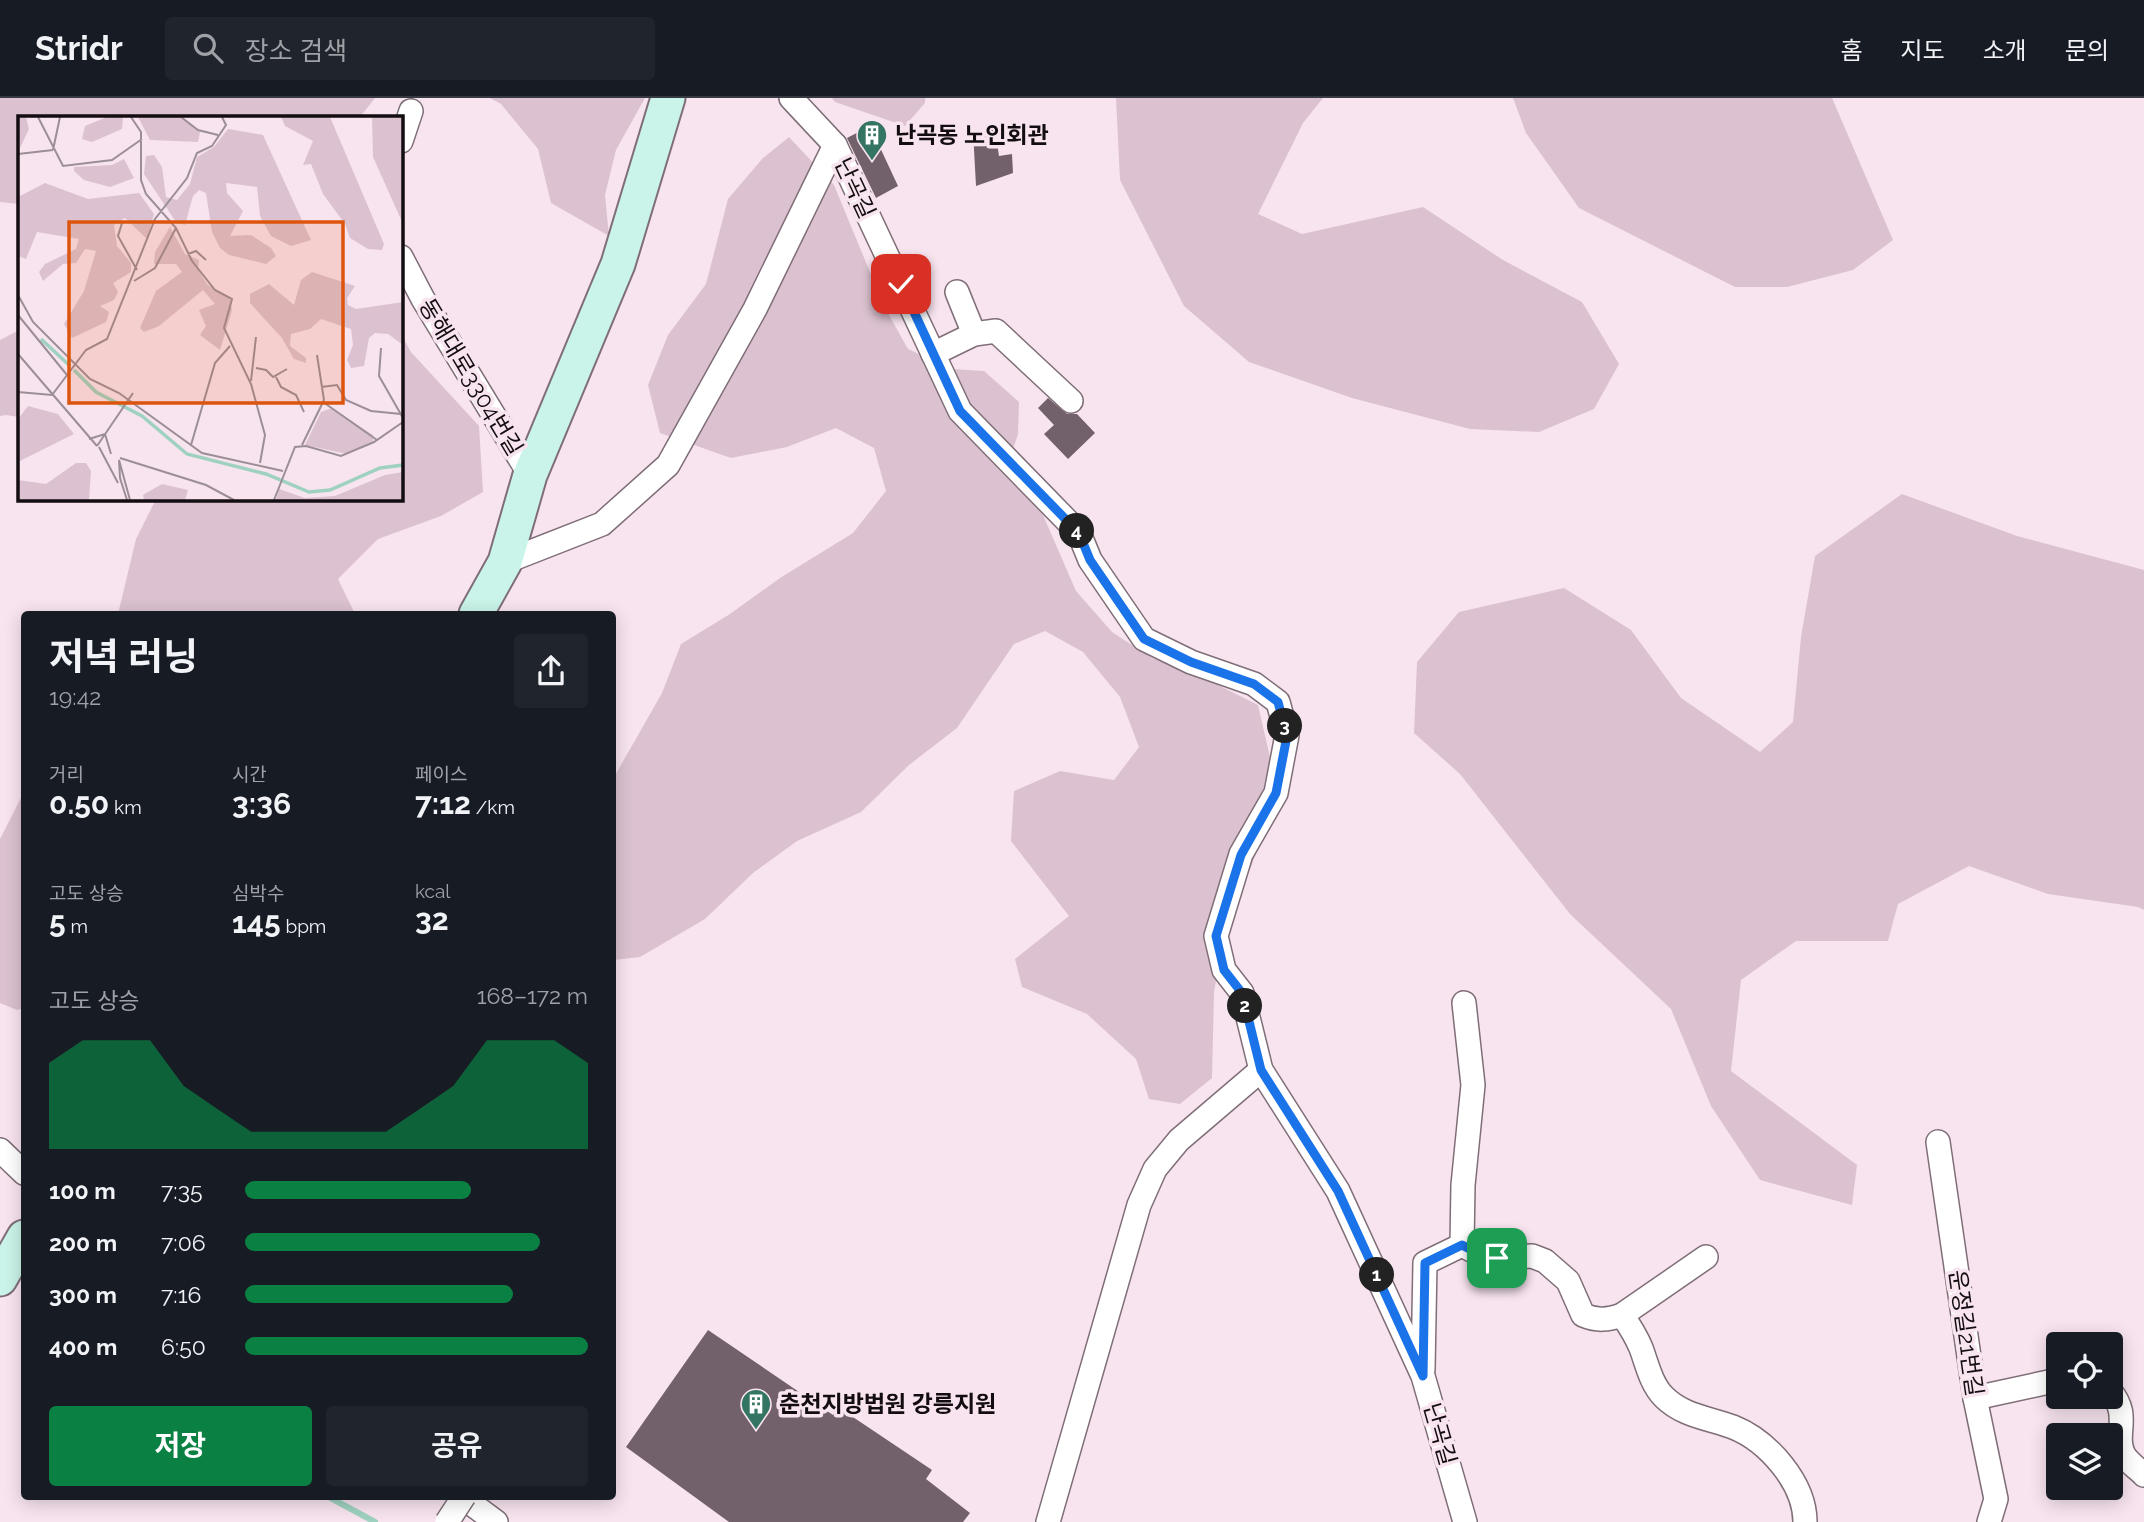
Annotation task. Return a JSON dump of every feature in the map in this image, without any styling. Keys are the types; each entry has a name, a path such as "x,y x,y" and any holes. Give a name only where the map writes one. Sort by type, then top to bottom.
{"street":[{"path":"530,475 618,264 668,98"},
{"name":"난곡길","path":"790,98 835,145 960,411 1079,533 1090,560 1144,639 1191,662 1254,684 1278,702 1287,736 1276,793 1241,855 1216,936 1224,970 1242,993 1261,1070 1338,1191 1423,1376 1465,1522"},
{"path":"402,138 411,111"},
{"path":"505,562 602,524 668,465 755,309 835,145"},
{"name":"동해대로3304번길","path":"402,259 423,299 530,475 505,562 477,611"},
{"path":"957,292 974,334"},
{"path":"933,354 974,334 996,331 1071,401"},
{"path":"1462,1245 1463,1185 1473,1085 1464,1003"},
{"path":"1048,1522 1139,1206 1155,1169 1178,1140 1261,1070"},
{"name":"운정길21번길","path":"1938,1142 1975,1398 1996,1499 1994,1520"},
{"path":"0,1150 21,1170"},
{"path":"0,1279 21,1242"},
{"path":"1423,1376 1425,1263 1462,1245 1489,1256 1532,1256 1545,1261 1568,1281 1583,1315 1594,1320 1622,1315 1706,1257"},
{"path":"1622,1315 1633,1332 1663,1396 1679,1408 1744,1433 1780,1462 1798,1493 1805,1522"},
{"path":"1975,1398 2046,1383"},
{"path":"2121,1409 2124,1455 2144,1475"},
{"path":"447,1522 460,1500"},
{"path":"467,1500 496,1522"}],"shaded area":[{"path":"0,98 375,98 361,116 18,116 18,204 0,202"},
{"path":"490,98 645,98 616,150 605,195 609,236 551,203 538,149 501,104"},
{"path":"832,98 925,98 925,103 905,126 835,102"},
{"path":"1116,98 1323,98 1303,123 1258,214 1302,234 1423,207 1503,260 1582,302 1619,364 1594,409 1539,432 1470,429 1352,398 1249,362 1184,306 1120,180"},
{"path":"1513,98 1832,98 1893,240 1853,270 1787,287 1735,287 1579,208 1526,133"},
{"path":"789,137 834,185 884,306 908,349 952,369 984,371 1019,402 1018,434 1005,474 1043,515 1076,591 1112,632 1152,658 1206,679 1258,705 1278,792 1251,867 1230,900 1214,992 1212,1078 1180,1104 1149,1099 1136,1059 1087,1014 1022,987 1015,959 1069,916 1011,841 1014,791 1060,771 1114,780 1139,747 1120,697 1083,652 1045,631 1014,644 957,728 909,765 861,812 797,841 753,873 705,919 640,957 616,960 616,774 662,693 681,644 853,533 886,491 874,448 836,428 787,447 731,458 660,433 648,385 668,335 706,284 728,199 762,159"},
{"path":"18,331 18,417 0,416 0,340"},
{"path":"402,336 411,352 479,426 483,492 441,516 378,539 338,579 354,611 119,611 136,539 156,500 402,500"},
{"path":"1902,494 2017,536 2144,570 2144,910 2048,894 1969,866 1898,904 1888,941 1796,941 1741,980 1731,1071 1857,1165 1852,1205 1760,1180 1711,1106 1671,1009 1570,914 1460,774 1414,733 1417,662 1459,612 1564,588 1631,630 1681,698 1760,752 1793,722 1801,637 1815,556"},
{"path":"21,798 21,1009 17,1010 0,1003 0,839"}],"building":[{"name":"난곡동 노인회관","path":"870,126 898,186 876,198 847,138"},
{"path":"995,129 999,156 1012,154 1013,173 976,186 973,131"},
{"path":"1048,398 1067,414 1077,414 1095,433 1068,459 1044,434 1054,425 1038,408"},
{"name":"춘천지방법원 강릉지원","path":"708,1330 833,1415 838,1407 932,1470 926,1479 970,1513 963,1522 729,1522 626,1447"}],"waterway":[{"path":"334,1500 375,1522"}],"place":[{"name":"난곡동 노인회관","path":"872,162"},
{"name":"춘천지방법원 강릉지원","path":"756,1431"}],"route":[{"path":"901,284 960,411 1079,533 1090,560 1144,639 1191,662 1254,684 1278,702 1287,736 1276,793 1241,855 1216,936 1224,970 1242,993 1261,1070 1338,1191 1423,1376 1425,1263 1462,1245 1481,1255 1497,1258"}]}
